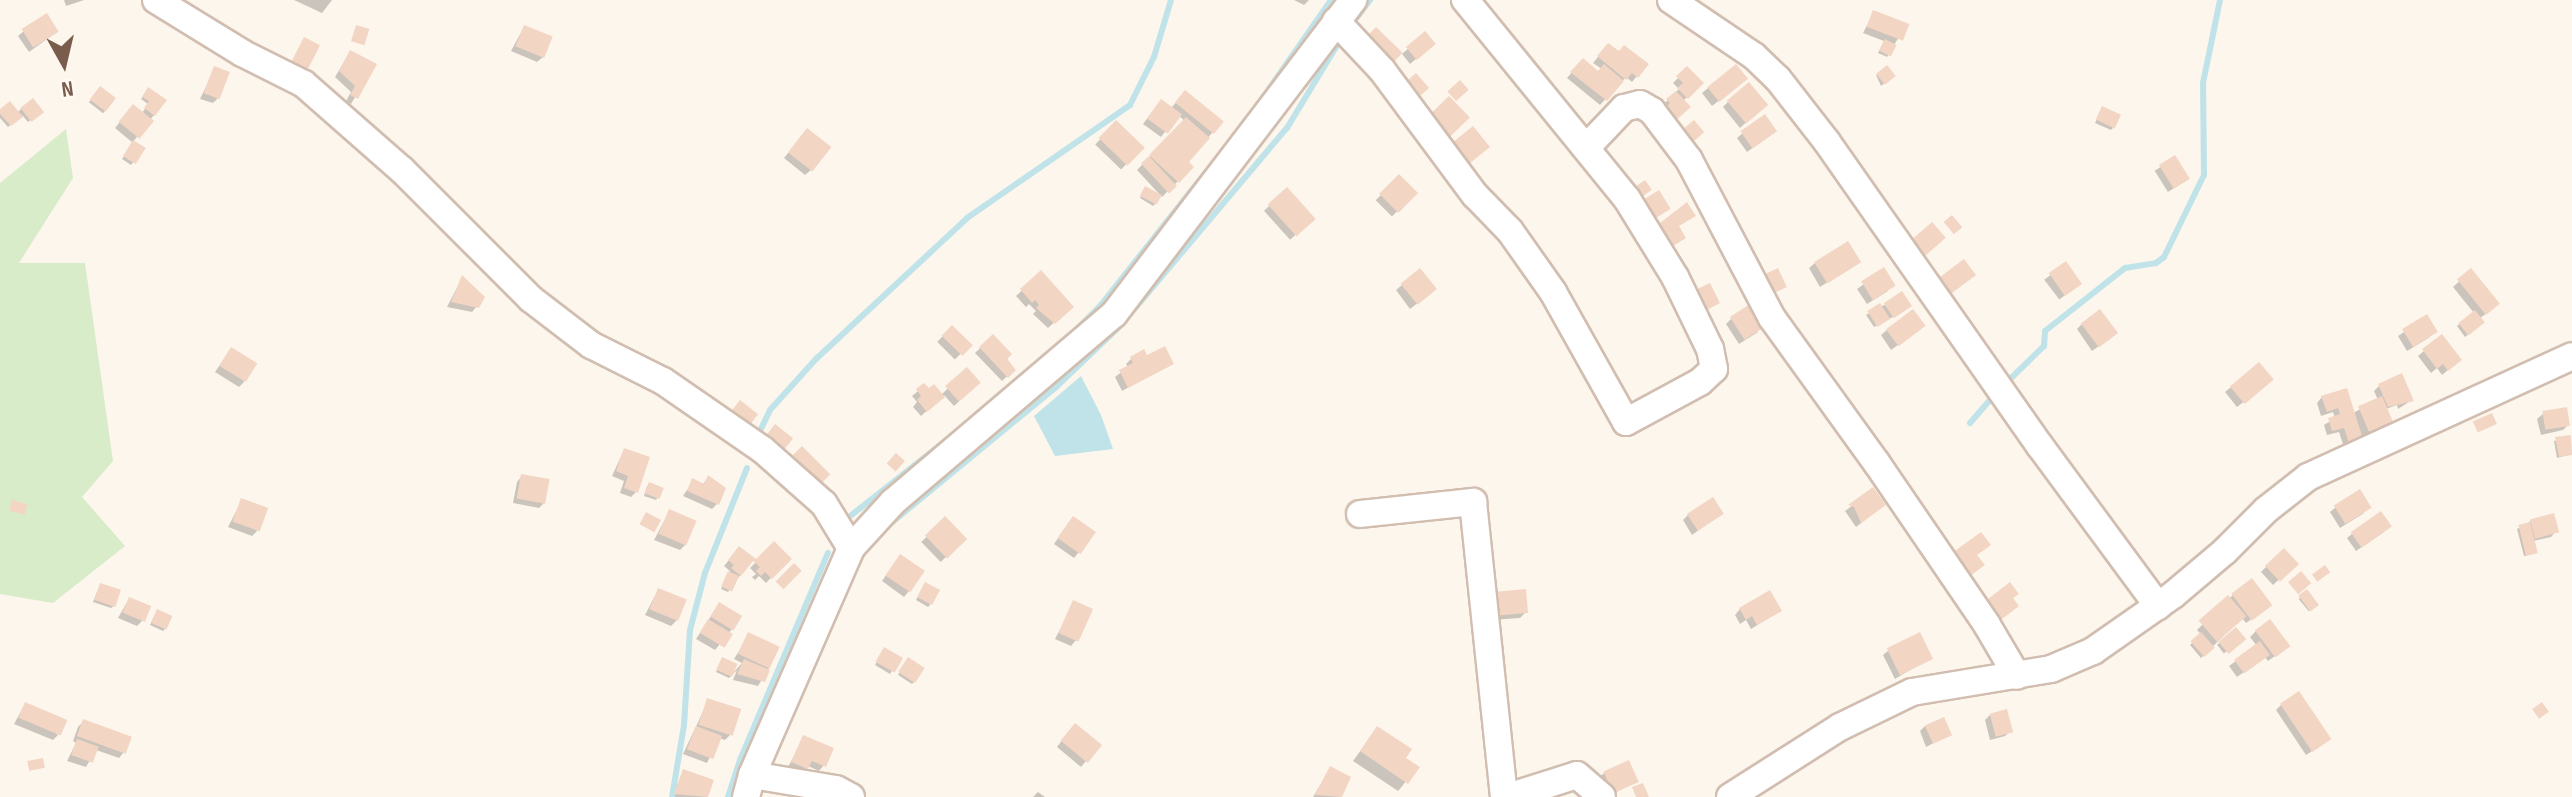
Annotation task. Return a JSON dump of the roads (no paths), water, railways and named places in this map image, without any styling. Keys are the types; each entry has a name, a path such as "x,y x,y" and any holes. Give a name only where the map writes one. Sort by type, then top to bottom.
{"street":[{"path":"156,0 242,53 304,84 402,170 531,299 591,345 663,381 763,450 824,504 851,548"},
{"path":"851,797 836,789 749,786 851,548 893,502 1114,314 1353,0"},
{"path":"1336,21 1382,70 1475,195 1510,231 1553,292 1626,422 1700,382 1714,369 1710,349 1675,277 1627,199 1465,0"},
{"path":"1671,0 1754,56 1778,79 1827,142 2040,446 2158,606"},
{"path":"1586,148 1624,108 1640,104 1652,111 1689,160 1772,318 1876,462 1987,625 2017,676"},
{"path":"1730,797 1840,727 1912,692 2051,669 2093,651 2158,606 2308,477 2572,356"},
{"path":"1360,514 1473,502 1506,797 1577,775 1602,797"}],"water":[{"path":"1081,376 1101,415 1113,449 1055,456 1034,416"}],"waterway":[{"path":"756,439 770,410 816,359 967,218 1130,105 1154,57 1171,0"},
{"path":"1262,99 1331,0"},
{"path":"1352,24 1370,0"},
{"path":"2004,385 2044,346 2045,331 2125,268 2156,263 2164,257 2204,175 2203,83 2220,0"},
{"path":"890,524 1056,387 1120,326 1287,128 1341,39"},
{"path":"1071,335 1100,306 1207,171"},
{"path":"1970,423 1996,393"},
{"path":"849,517 959,430"},
{"path":"672,797 684,725 690,630 705,573 747,468"},
{"path":"728,797 740,760 828,553"}]}
